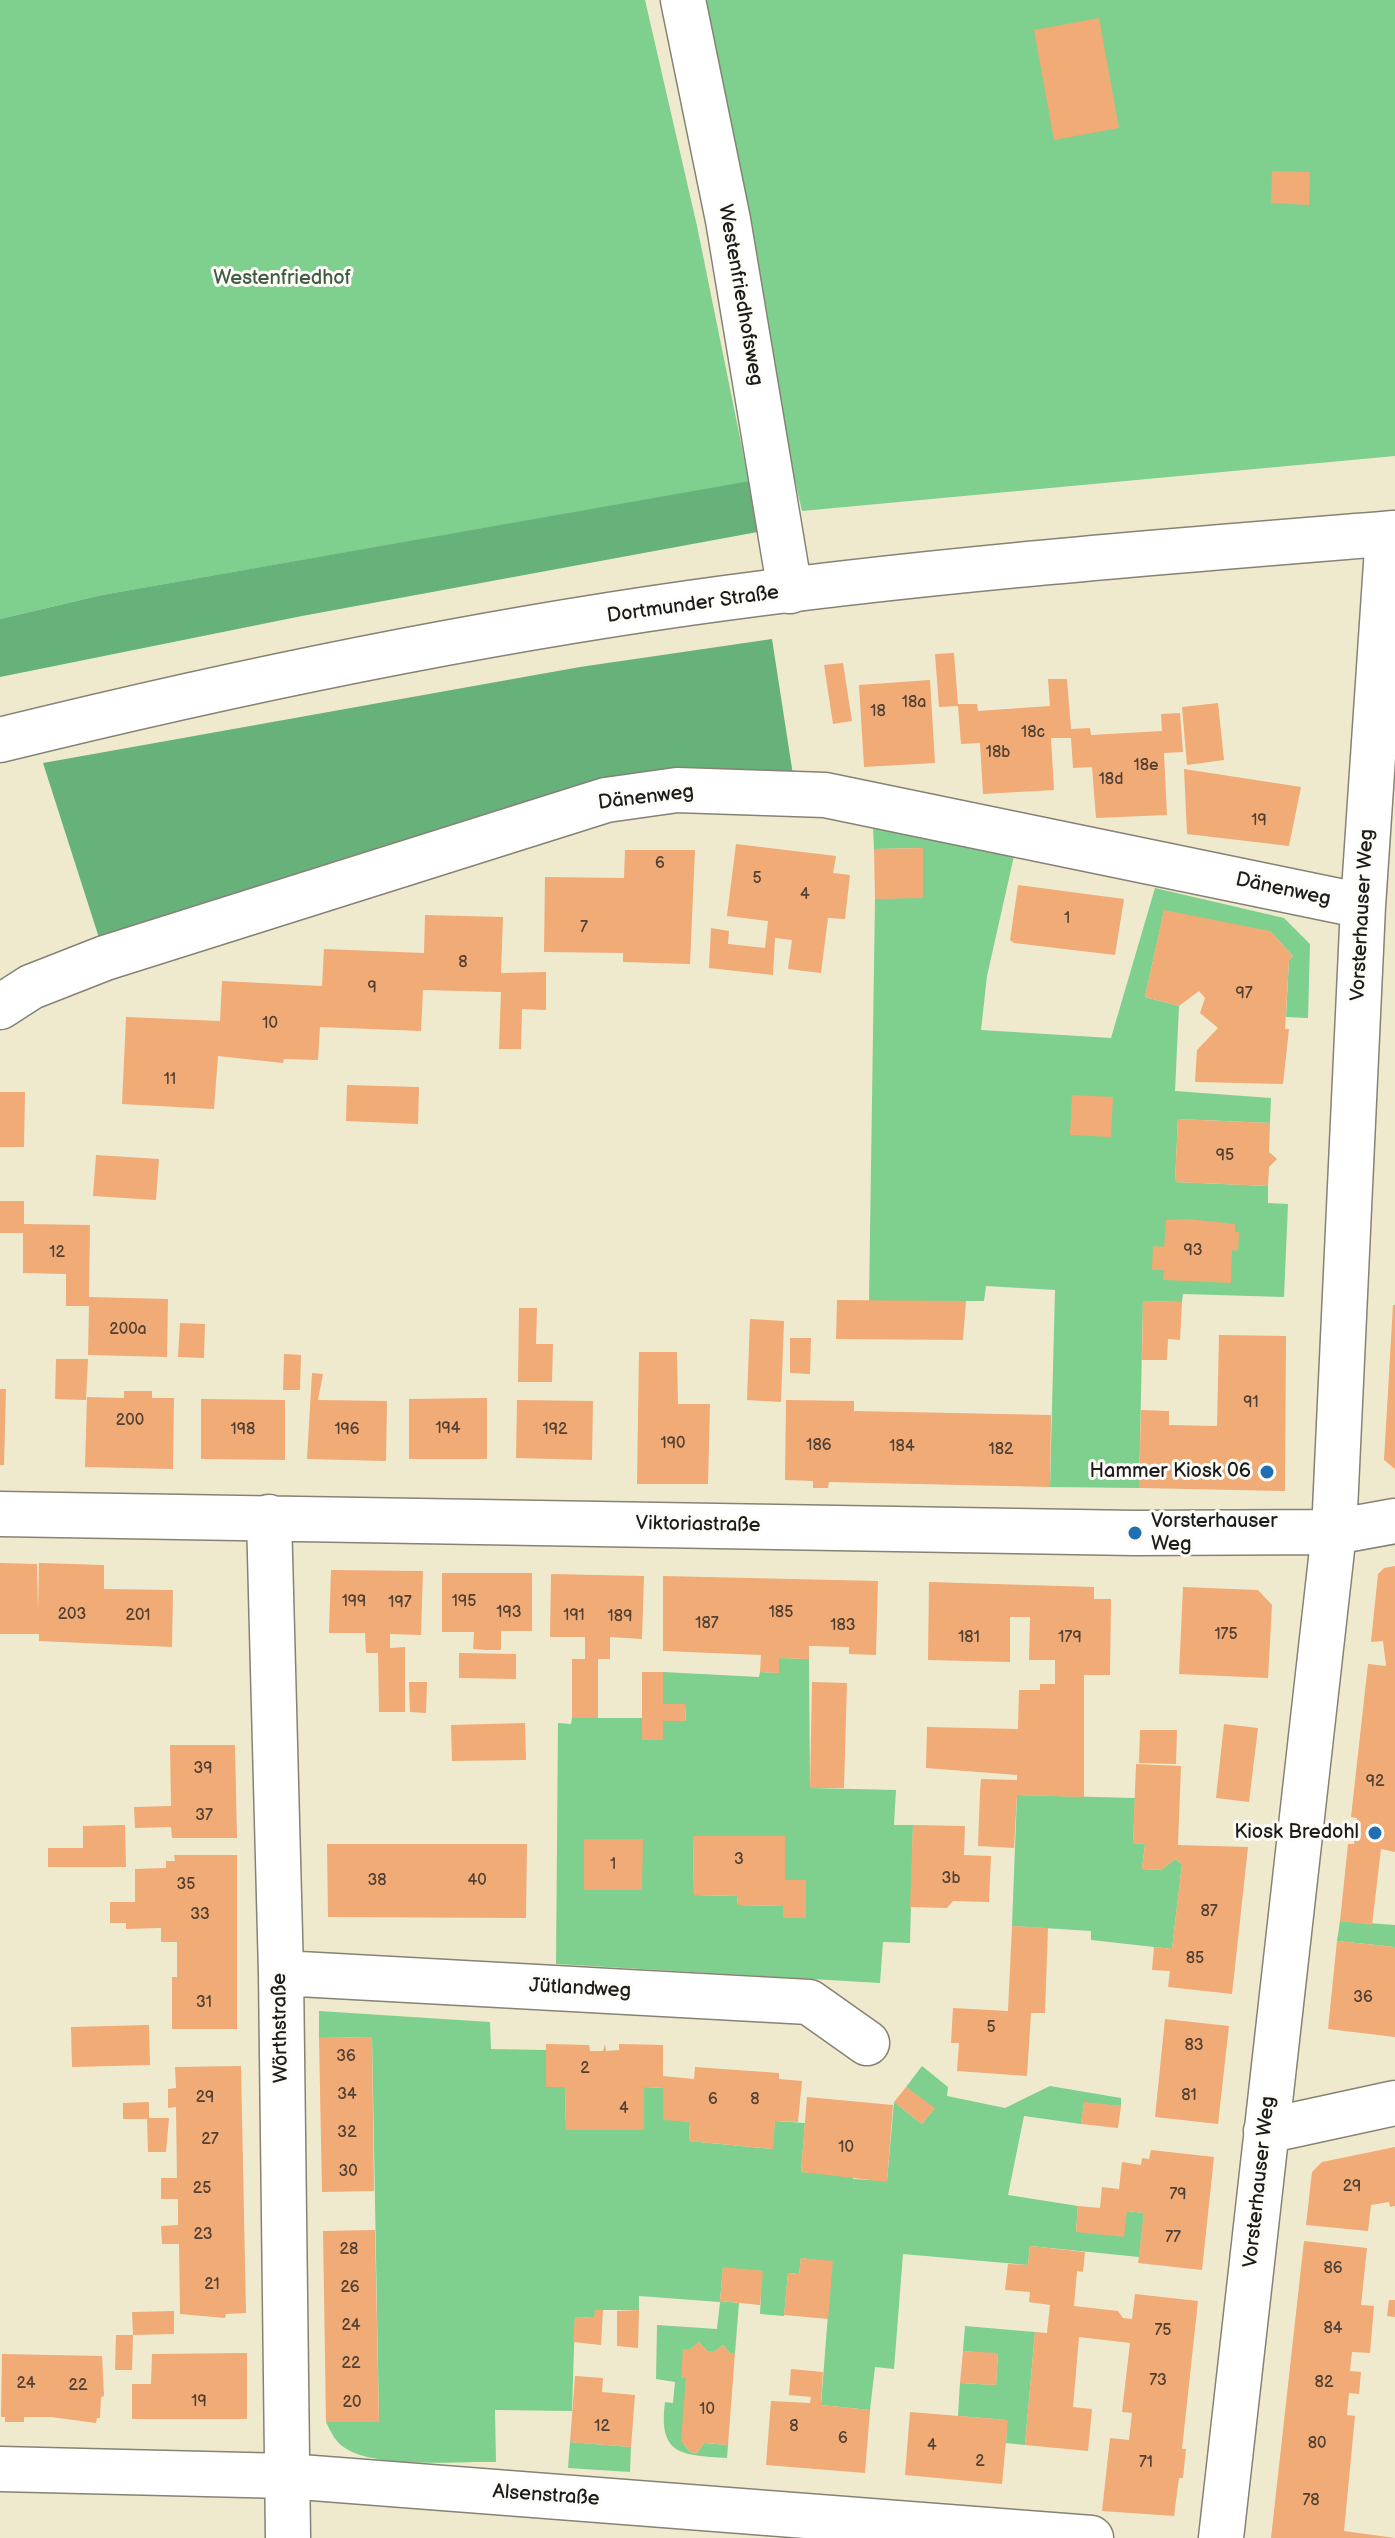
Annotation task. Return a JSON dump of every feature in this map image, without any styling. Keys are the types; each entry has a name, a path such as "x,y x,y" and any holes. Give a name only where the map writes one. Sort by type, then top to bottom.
{"street":[{"name":"Westenfriedhofsweg","path":"683,0 728,220 790,591"},
{"name":"Dortmunder Straße","path":"0,740 136,707 433,647 689,603 997,568 1392,533"},
{"name":"Vorsterhauser Weg","path":"1221,2538 1334,1532 1363,906 1392,533"},
{"name":"Dänenweg","path":"0,1007 31,987 151,942 606,800 677,790 825,795 1363,906"},
{"name":"Viktoriastraße","path":"0,1514 1104,1532 1334,1532 1395,1521"},
{"name":"Wörthstraße","path":"269,1517 281,1973 288,2538"},
{"name":"Jütlandweg","path":"281,1973 809,2002 867,2043"},
{"path":"1266,2131 1395,2103"},
{"name":"Alsenstraße","path":"0,2469 287,2476 1091,2538"}],"green space":[{"name":"Westenfriedhof","path":"0,0 645,0 697,226 749,482 102,595 0,619"},
{"path":"684,0 1395,0 1395,456 802,511"},
{"path":"756,480 763,531 302,616 0,677 0,619 102,595"},
{"path":"772,639 793,775 100,941 43,763 580,667"},
{"path":"873,827 1014,856 987,976 981,1030 1111,1038 1155,888 1284,918 1310,944 1308,1018 1286,1017 1289,960 1293,956 1271,932 1164,911 1145,997 1179,1006 1175,1091 1271,1098 1270,1123 1178,1119 1175,1182 1268,1186 1268,1203 1288,1204 1284,1297 1183,1294 1182,1302 1143,1301 1139,1488 1050,1487 1055,1290 986,1286 984,1301 869,1301 875,899 923,897 923,848 874,849"},
{"path":"779,1658 809,1659 810,1788 896,1790 894,1825 913,1825 910,1943 883,1942 880,1983 556,1964 558,1723 571,1724 572,1718 642,1718 642,1740 663,1740 663,1721 686,1720 685,1704 663,1704 663,1672 759,1677 760,1672 779,1673","holes":["785,1836 785,1880 806,1880 783,1906 738,1905 737,1896 694,1895 693,1837","584,1839 642,1839 642,1890 584,1890"]},
{"path":"1017,1795 1135,1798 1133,1843 1145,1844 1142,1869 1161,1870 1175,1859 1182,1864 1172,1949 1091,1940 1091,1931 1012,1926"},
{"path":"1340,1921 1395,1925 1395,1947 1337,1941"},
{"path":"319,2011 490,2022 491,2049 546,2050 546,2087 565,2087 566,2130 643,2130 644,2087 663,2088 663,2119 690,2122 689,2141 772,2149 775,2121 805,2123 801,2172 853,2176 853,2179 887,2181 894,2102 922,2124 934,2109 906,2087 922,2066 948,2087 947,2096 1005,2108 1050,2086 1121,2098 1121,2106 1084,2103 1081,2124 1024,2116 1008,2195 1078,2206 1076,2232 1127,2211 1144,2213 1139,2257 1030,2246 1028,2265 903,2254 894,2369 875,2367 870,2410 821,2405 832,2262 801,2258 799,2274 788,2273 784,2316 760,2314 762,2271 723,2268 720,2301 739,2303 735,2353 730,2353 723,2345 715,2351 707,2351 699,2342 691,2349 682,2378 686,2378 684,2445 690,2452 697,2453 704,2443 728,2445 727,2458 697,2456 676,2449 670,2443 665,2433 665,2402 673,2403 675,2382 656,2379 657,2325 717,2329 720,2302 639,2296 639,2310 596,2310 594,2318 575,2317 572,2411 495,2410 496,2462 396,2461 359,2455 339,2443 326,2422 379,2421 372,2037 319,2038"},
{"path":"965,2326 1035,2332 1025,2445 1006,2443 1007,2420 958,2416 960,2383 996,2385 998,2354 963,2351"},
{"path":"570,2442 631,2447 630,2472 568,2468"}],"building":[{"path":"1099,18 1119,128 1054,140 1034,30"},
{"path":"1272,171 1310,172 1309,205 1271,203"},
{"path":"954,653 958,704 977,704 978,711 1050,706 1048,679 1067,679 1071,729 1090,728 1091,735 1162,731 1161,714 1180,713 1183,752 1164,753 1167,815 1096,818 1092,767 1073,768 1071,738 1051,738 1054,790 983,794 980,743 961,744 958,706 939,707 935,654"},
{"path":"843,663 852,721 833,724 824,665"},
{"path":"930,680 935,763 864,767 859,685"},
{"path":"1218,703 1224,760 1187,765 1182,707"},
{"path":"1184,769 1301,787 1289,846 1187,834"},
{"path":"736,844 836,856 833,873 850,875 845,919 828,918 821,973 788,969 792,940 775,938 773,975 709,968 711,928 729,931 728,944 765,948 768,921 727,916"},
{"path":"923,848 923,898 875,899 874,849"},
{"path":"625,850 695,850 690,964 623,962 623,953 544,952 545,877 624,878"},
{"path":"1018,885 1124,899 1115,955 1014,943 1010,940"},
{"path":"1164,910 1270,931 1293,956 1289,960 1285,1029 1289,1029 1283,1084 1195,1082 1197,1050 1218,1028 1200,1013 1205,998 1199,991 1179,1006 1145,997"},
{"path":"425,915 503,917 501,973 546,972 546,1010 522,1009 521,1049 499,1049 501,992 423,990 421,1031 320,1027 318,1060 284,1059 283,1063 218,1056 214,1109 122,1104 126,1017 220,1021 222,981 322,986 324,949 424,953"},
{"path":"347,1085 419,1087 418,1124 346,1121"},
{"path":"0,1092 25,1092 24,1147 0,1147"},
{"path":"1072,1095 1113,1097 1111,1137 1070,1135"},
{"path":"1178,1119 1270,1123 1269,1152 1277,1159 1269,1167 1268,1186 1175,1182"},
{"path":"96,1155 159,1159 156,1200 93,1196"},
{"path":"0,1201 24,1201 24,1224 90,1225 89,1297 168,1299 167,1357 88,1355 89,1306 66,1306 66,1274 23,1273 23,1233 0,1233"},
{"path":"1166,1220 1235,1224 1235,1232 1239,1232 1238,1251 1232,1250 1231,1283 1163,1280 1164,1270 1152,1270 1153,1246 1164,1247"},
{"path":"837,1300 966,1301 963,1340 836,1339"},
{"path":"1143,1301 1182,1302 1180,1340 1168,1339 1167,1360 1142,1360"},
{"path":"1395,1305 1395,1469 1384,1460"},
{"path":"519,1308 537,1308 536,1344 553,1344 552,1382 518,1382"},
{"path":"750,1319 784,1321 781,1402 747,1400"},
{"path":"180,1323 205,1324 204,1358 178,1357"},
{"path":"1219,1335 1286,1336 1285,1491 1139,1488 1141,1410 1169,1411 1169,1425 1217,1426"},
{"path":"790,1338 811,1338 810,1374 790,1373"},
{"path":"639,1352 677,1352 678,1404 710,1404 708,1484 637,1484"},
{"path":"284,1354 301,1355 300,1390 283,1390"},
{"path":"56,1359 88,1359 86,1400 55,1399"},
{"path":"312,1373 323,1374 318,1400 387,1401 386,1461 307,1459"},
{"path":"0,1389 6,1389 4,1465 0,1465"},
{"path":"124,1391 152,1391 152,1398 174,1398 173,1469 85,1467 87,1397 124,1398"},
{"path":"487,1398 487,1459 409,1459 409,1399"},
{"path":"201,1399 285,1400 285,1460 201,1459"},
{"path":"517,1400 593,1401 592,1460 516,1458"},
{"path":"786,1400 854,1401 854,1411 1051,1415 1050,1487 829,1482 828,1488 813,1488 813,1481 785,1480"},
{"path":"0,1563 37,1564 38,1612 39,1563 104,1565 104,1589 173,1590 172,1647 39,1641 39,1634 0,1634"},
{"path":"1395,1566 1395,1852 1381,1849 1372,1925 1340,1921 1348,1844 1354,1844 1357,1818 1351,1817 1368,1664 1386,1666 1383,1641 1371,1642 1378,1574 1384,1568"},
{"path":"331,1570 423,1571 421,1635 390,1634 390,1648 405,1647 405,1712 379,1712 378,1653 366,1653 365,1633 329,1633"},
{"path":"442,1573 532,1573 532,1631 501,1631 501,1650 473,1649 474,1632 442,1632"},
{"path":"551,1574 644,1576 642,1639 610,1637 610,1659 598,1659 598,1718 572,1718 572,1659 585,1659 585,1637 550,1637"},
{"path":"663,1576 878,1581 876,1655 849,1654 849,1647 809,1646 809,1659 779,1658 779,1673 760,1672 761,1655 663,1651"},
{"path":"929,1582 1094,1587 1094,1599 1111,1599 1110,1675 1084,1675 1084,1797 1017,1795 1014,1848 978,1846 980,1792 981,1779 1017,1780 1017,1775 926,1768 927,1727 1018,1729 1019,1690 1040,1690 1040,1684 1055,1684 1055,1660 1029,1660 1030,1617 1010,1617 1010,1662 928,1660"},
{"path":"1183,1587 1258,1590 1272,1605 1268,1678 1179,1674"},
{"path":"459,1653 516,1654 516,1679 459,1678"},
{"path":"642,1672 663,1672 663,1704 685,1704 686,1721 663,1721 663,1740 642,1740"},
{"path":"409,1682 427,1682 426,1713 410,1712"},
{"path":"812,1682 847,1683 844,1788 810,1788"},
{"path":"525,1723 526,1760 452,1761 451,1725"},
{"path":"1224,1724 1258,1728 1249,1802 1216,1798"},
{"path":"1140,1730 1177,1730 1176,1764 1139,1763"},
{"path":"170,1745 235,1745 237,1838 172,1838 171,1827 135,1828 134,1807 171,1806"},
{"path":"1136,1764 1181,1766 1178,1845 1248,1847 1232,1994 1168,1987 1170,1971 1152,1970 1154,1947 1172,1949 1182,1864 1175,1859 1161,1870 1142,1869 1145,1844 1133,1843"},
{"path":"125,1825 126,1867 48,1867 48,1848 83,1848 83,1826"},
{"path":"913,1825 965,1826 964,1855 991,1856 989,1902 953,1901 947,1908 910,1907"},
{"path":"693,1836 785,1836 785,1880 806,1880 806,1918 783,1918 783,1906 738,1905 737,1896 694,1895"},
{"path":"584,1839 643,1839 642,1890 584,1890"},
{"path":"327,1844 527,1844 526,1918 328,1917"},
{"path":"174,1855 237,1855 237,2029 172,2029 172,1977 177,1977 177,1942 161,1942 161,1928 126,1929 126,1923 110,1923 110,1902 135,1902 135,1869 166,1868 166,1861 175,1861"},
{"path":"1012,1926 1048,1928 1045,2013 1031,2013 1027,2076 957,2071 959,2043 951,2043 953,2008 1008,2011"},
{"path":"1337,1941 1395,1947 1395,2037 1328,2029"},
{"path":"1165,2019 1229,2026 1218,2124 1155,2117"},
{"path":"149,2025 150,2065 72,2067 71,2027"},
{"path":"372,2037 374,2191 322,2192 319,2038"},
{"path":"546,2044 589,2045 590,2051 603,2051 605,2044 606,2051 619,2050 619,2044 663,2045 663,2076 694,2079 695,2067 779,2073 779,2079 802,2081 798,2122 775,2121 773,2149 689,2141 690,2122 663,2120 663,2088 644,2087 644,2130 566,2130 565,2087 546,2087"},
{"path":"241,2066 246,2313 226,2314 225,2318 180,2314 179,2244 162,2244 161,2226 178,2225 178,2199 161,2199 161,2178 177,2178 176,2107 168,2108 168,2089 176,2088 175,2067"},
{"path":"906,2087 935,2108 922,2124 894,2102"},
{"path":"807,2097 893,2105 887,2182 801,2172"},
{"path":"149,2102 149,2118 169,2118 166,2152 148,2152 147,2119 123,2119 123,2103"},
{"path":"1084,2102 1121,2106 1118,2128 1081,2124"},
{"path":"1395,2147 1395,2206 1390,2207 1389,2202 1371,2205 1368,2231 1306,2225 1312,2172 1322,2162"},
{"path":"1151,2150 1214,2157 1202,2270 1138,2263 1144,2213 1127,2211 1124,2237 1076,2232 1078,2206 1100,2208 1102,2187 1119,2189 1122,2162 1141,2165 1142,2158 1149,2159"},
{"path":"375,2230 379,2422 326,2422 323,2231"},
{"path":"1304,2241 1367,2248 1361,2305 1374,2306 1370,2353 1352,2352 1350,2371 1361,2372 1359,2394 1349,2393 1347,2415 1355,2416 1344,2531 1395,2538 1271,2538"},
{"path":"1030,2246 1085,2252 1083,2272 1077,2271 1074,2306 1118,2311 1123,2318 1132,2319 1135,2294 1198,2301 1182,2449 1186,2449 1183,2478 1179,2478 1174,2516 1102,2511 1110,2438 1129,2440 1132,2413 1122,2412 1130,2343 1079,2337 1073,2407 1092,2409 1088,2451 1025,2445 1035,2332 1047,2333 1050,2305 1029,2302 1030,2292 1005,2290 1008,2264 1028,2265"},
{"path":"801,2258 833,2261 828,2319 784,2315 788,2273 799,2274"},
{"path":"723,2267 763,2271 760,2305 720,2301"},
{"path":"1389,2300 1395,2300 1395,2317 1387,2316"},
{"path":"595,2310 603,2310 601,2345 573,2342 575,2317 594,2318"},
{"path":"639,2310 638,2348 617,2346 617,2311"},
{"path":"174,2311 174,2334 133,2335 132,2312"},
{"path":"116,2335 133,2335 132,2370 115,2370"},
{"path":"699,2342 707,2351 715,2351 723,2345 730,2353 735,2353 728,2445 704,2443 697,2453 690,2452 681,2441 686,2378 681,2378 683,2349 691,2349"},
{"path":"963,2351 998,2353 996,2385 960,2383"},
{"path":"247,2353 247,2419 132,2419 132,2384 151,2384 152,2354"},
{"path":"2,2354 102,2356 104,2396 101,2397 100,2418 96,2423 51,2417 24,2417 24,2422 5,2422 5,2417 1,2417"},
{"path":"791,2369 823,2372 821,2405 870,2410 865,2473 766,2465 771,2401 810,2403 811,2397 789,2395"},
{"path":"575,2376 603,2378 602,2392 635,2395 631,2447 570,2442"},
{"path":"910,2412 1008,2420 1002,2484 905,2475"}],"place":[{"name":"Hammer Kiosk 06","path":"1267,1472"},
{"name":"Vorsterhauser Weg","path":"1135,1533"},
{"name":"Kiosk Bredohl","path":"1375,1833"}]}
